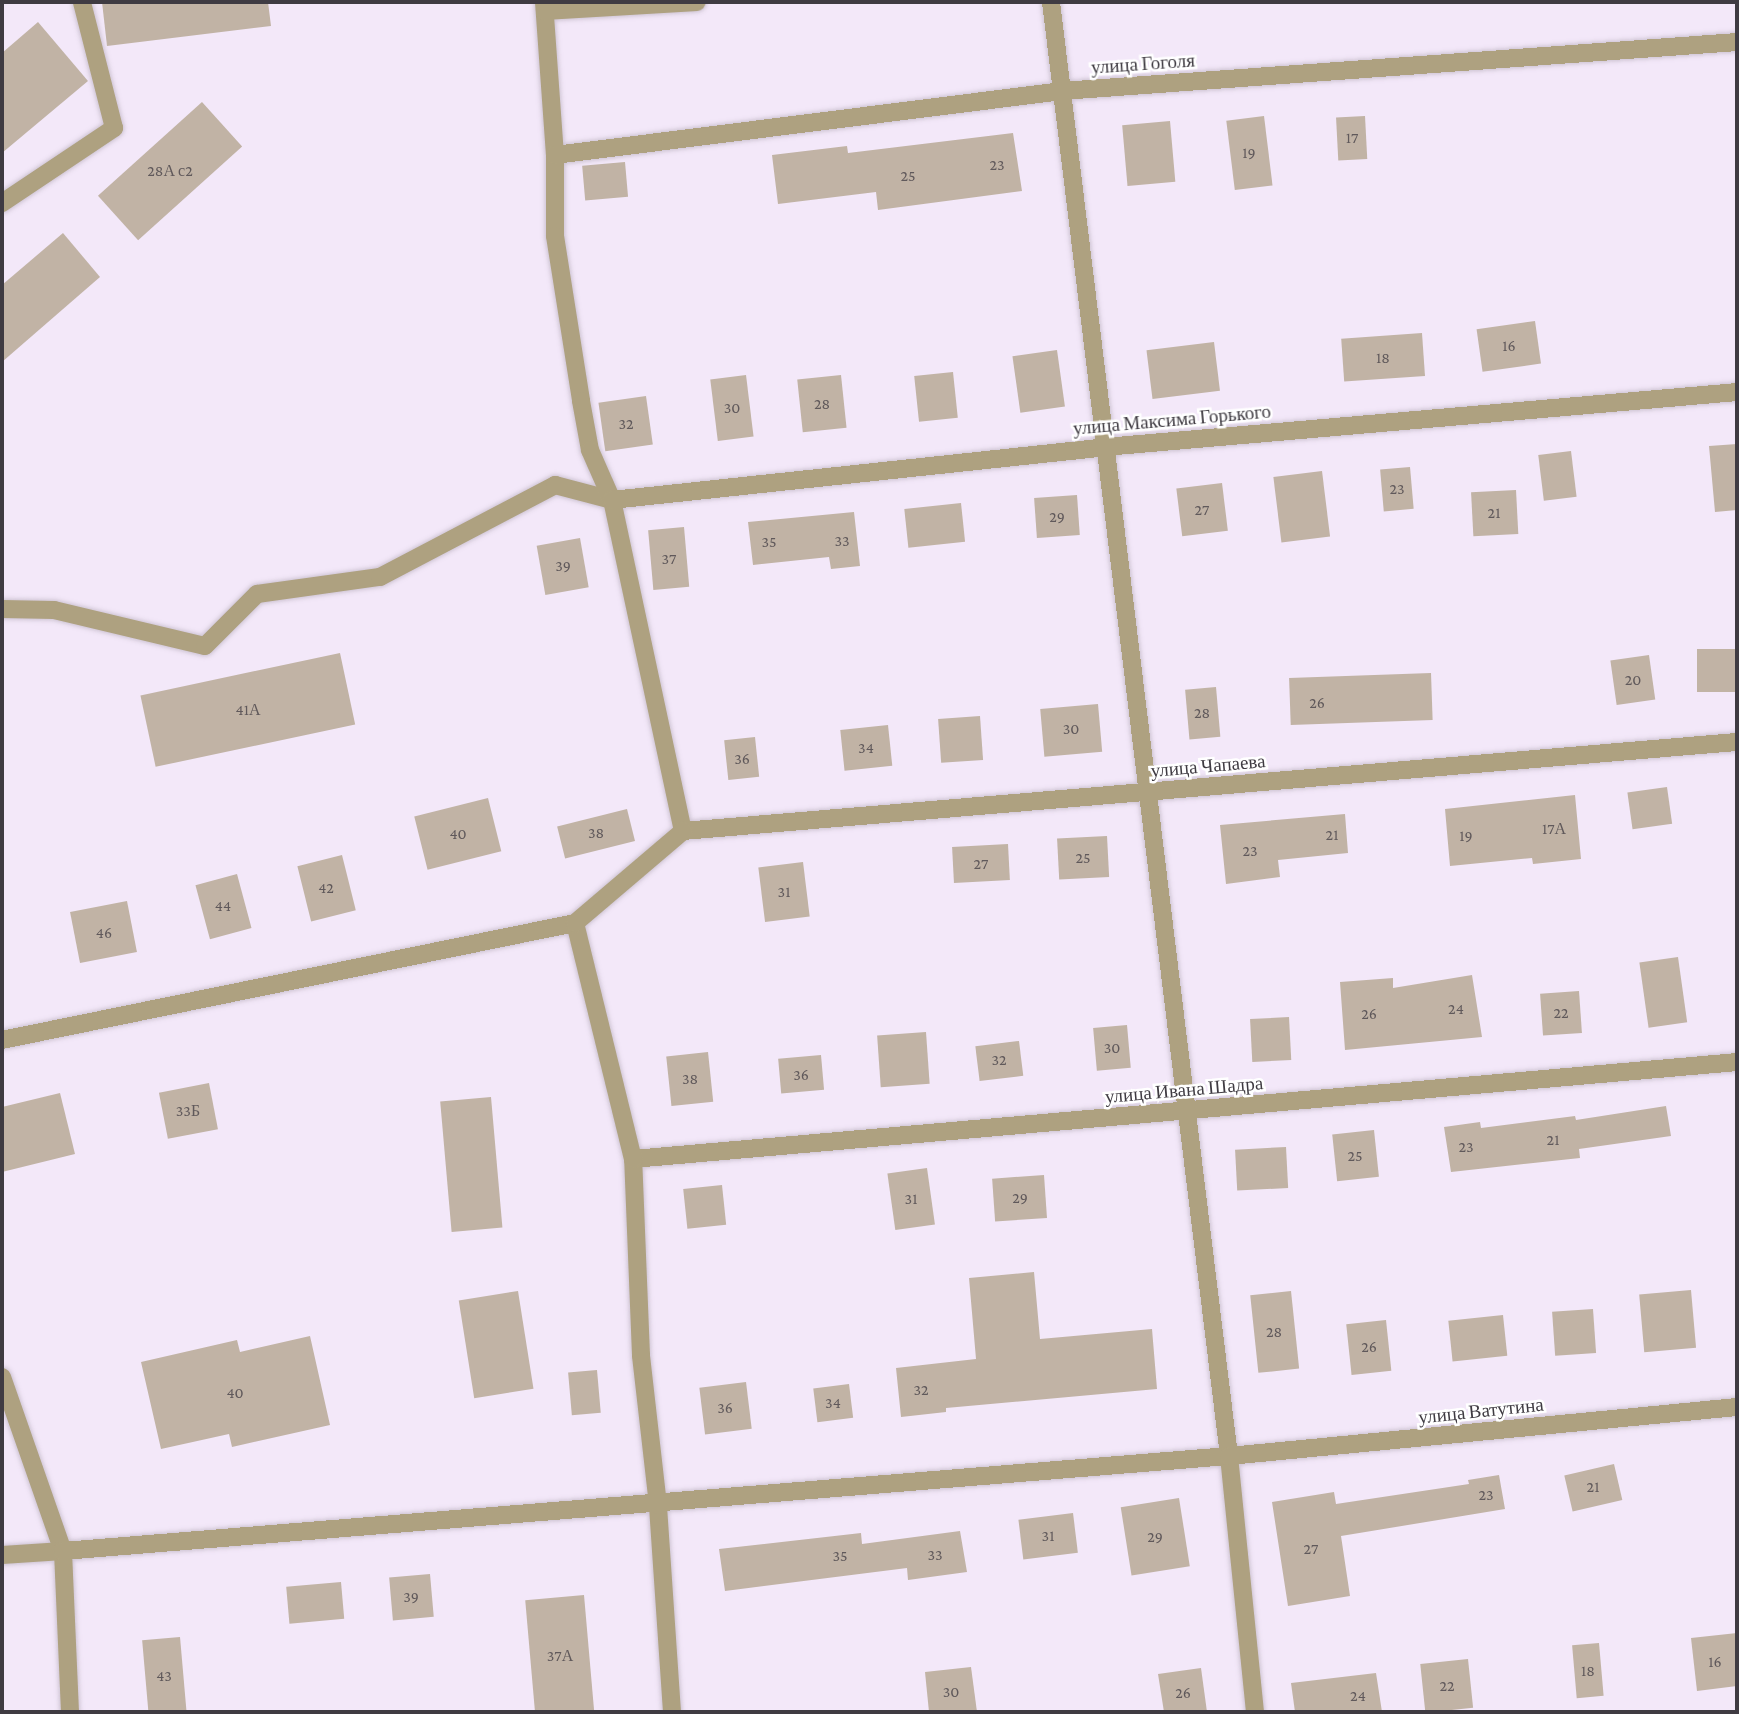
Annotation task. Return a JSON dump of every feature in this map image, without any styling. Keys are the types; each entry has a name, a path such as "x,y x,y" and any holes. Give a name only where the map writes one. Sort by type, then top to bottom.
{"street":[{"path":"2,202 114,128 82,2"},
{"path":"2,1040 575,923 683,831 612,500 590,450 581,401 555,236 555,155 545,6 697,2"},
{"path":"1051,2 1229,1456 1255,1712"},
{"name":"улица Гоголя","path":"555,155 1062,91 1737,42"},
{"name":"улица Максима Горького","path":"612,500 1105,447 1737,392"},
{"path":"2,609 54,610 205,646 257,594 380,577 555,485 612,500"},
{"name":"улица Чапаева","path":"683,831 1737,742"},
{"path":"575,923 634,1159 641,1355 658,1505 672,1712"},
{"name":"улица Ивана Шадра","path":"634,1159 1737,1062"},
{"path":"2,1377 63,1551 70,1712"},
{"name":"улица Ватутина","path":"2,1555 658,1505 1229,1456 1737,1407"}],"building":[{"path":"102,2 268,2 271,26 107,46"},
{"path":"38,22 88,81 2,153 2,53"},
{"path":"202,102 242,147 138,240 98,196"},
{"path":"1264,116 1273,185 1235,190 1226,121"},
{"path":"1365,116 1367,159 1338,160 1336,118"},
{"path":"1170,121 1175,182 1127,186 1122,125"},
{"path":"1013,133 1022,191 878,210 876,192 778,204 772,155 847,146 848,153"},
{"path":"625,162 628,197 585,201 582,166"},
{"path":"63,233 100,277 2,362 2,285"},
{"path":"1535,321 1541,364 1483,372 1477,329"},
{"path":"1422,333 1425,376 1344,382 1341,339"},
{"path":"1214,342 1220,391 1152,399 1147,350"},
{"path":"1057,350 1065,406 1020,413 1012,356"},
{"path":"953,372 958,418 919,422 914,376"},
{"path":"746,375 754,437 718,441 710,379"},
{"path":"841,375 847,428 803,432 797,380"},
{"path":"646,396 653,445 605,451 598,403"},
{"path":"1737,444 1737,510 1715,512 1709,446"},
{"path":"1571,451 1577,497 1544,501 1538,455"},
{"path":"1410,467 1414,509 1384,511 1380,470"},
{"path":"1322,471 1330,537 1281,542 1273,477"},
{"path":"1222,483 1228,531 1182,536 1176,489"},
{"path":"1516,490 1518,534 1473,536 1471,492"},
{"path":"1077,495 1080,535 1037,538 1034,498"},
{"path":"961,503 965,542 908,548 904,509"},
{"path":"854,512 860,566 831,569 829,557 753,565 748,522"},
{"path":"684,527 689,587 653,590 648,530"},
{"path":"580,538 589,587 545,595 537,546"},
{"path":"1697,649 1737,649 1737,692 1697,692"},
{"path":"340,653 355,724 156,767 140,695"},
{"path":"1649,655 1655,700 1617,705 1610,660"},
{"path":"1431,673 1433,720 1291,725 1289,678"},
{"path":"1216,687 1220,737 1189,740 1185,690"},
{"path":"1098,704 1102,752 1044,757 1040,709"},
{"path":"980,716 983,760 941,763 938,719"},
{"path":"888,725 892,766 845,771 840,730"},
{"path":"755,737 759,777 728,780 724,740"},
{"path":"1667,787 1672,824 1633,829 1627,793"},
{"path":"1575,795 1581,859 1533,864 1532,858 1450,866 1445,809"},
{"path":"488,798 501,851 428,870 414,816"},
{"path":"627,809 635,841 565,858 557,826"},
{"path":"1345,814 1348,853 1278,860 1280,877 1226,884 1220,825"},
{"path":"1107,836 1109,877 1059,880 1057,839"},
{"path":"1008,844 1010,880 954,883 952,847"},
{"path":"342,855 356,910 311,921 297,866"},
{"path":"803,862 810,917 765,922 758,867"},
{"path":"237,874 251,928 210,939 195,885"},
{"path":"127,901 137,952 80,963 70,912"},
{"path":"1678,957 1687,1022 1649,1028 1639,962"},
{"path":"1472,975 1482,1037 1345,1050 1340,982 1393,978 1393,988"},
{"path":"1579,991 1582,1033 1543,1036 1540,994"},
{"path":"1289,1017 1291,1060 1252,1062 1250,1019"},
{"path":"1127,1025 1131,1068 1097,1071 1093,1028"},
{"path":"926,1032 930,1084 881,1087 877,1035"},
{"path":"1019,1041 1023,1076 980,1081 975,1046"},
{"path":"708,1052 713,1102 671,1106 666,1056"},
{"path":"821,1055 824,1090 781,1094 778,1059"},
{"path":"209,1083 218,1129 168,1139 159,1093"},
{"path":"60,1093 75,1154 2,1172 2,1107"},
{"path":"491,1097 502,1228 452,1232 440,1101"},
{"path":"1666,1106 1671,1136 1579,1149 1580,1158 1451,1172 1444,1127 1480,1122 1481,1128 1575,1116 1576,1120"},
{"path":"1374,1130 1379,1177 1337,1181 1332,1134"},
{"path":"1286,1147 1288,1188 1237,1191 1235,1150"},
{"path":"927,1168 935,1224 895,1230 887,1174"},
{"path":"1044,1175 1047,1218 995,1222 992,1179"},
{"path":"722,1185 726,1225 687,1229 683,1189"},
{"path":"1034,1272 1040,1339 1152,1329 1157,1389 946,1408 946,1412 901,1417 896,1368 976,1359 969,1278"},
{"path":"1691,1290 1696,1348 1644,1352 1639,1295"},
{"path":"518,1291 533,1389 474,1398 459,1300"},
{"path":"1291,1291 1299,1369 1258,1373 1250,1295"},
{"path":"1593,1309 1596,1353 1555,1356 1552,1312"},
{"path":"1503,1315 1507,1356 1453,1362 1448,1321"},
{"path":"1386,1320 1391,1371 1352,1375 1346,1324"},
{"path":"310,1336 330,1425 232,1447 229,1434 161,1449 141,1362 237,1340 240,1352"},
{"path":"597,1370 601,1413 572,1415 568,1373"},
{"path":"746,1382 752,1429 705,1434 699,1388"},
{"path":"849,1384 853,1418 817,1422 813,1388"},
{"path":"1614,1464 1622,1500 1573,1512 1564,1475"},
{"path":"1499,1475 1505,1509 1341,1536 1350,1596 1288,1606 1272,1502 1334,1492 1336,1504 1469,1484 1468,1480"},
{"path":"1179,1498 1190,1566 1132,1575 1121,1507"},
{"path":"1073,1513 1078,1553 1023,1559 1018,1520"},
{"path":"960,1531 967,1572 908,1580 907,1568 725,1591 719,1549 861,1533 862,1544"},
{"path":"430,1574 434,1617 393,1620 389,1578"},
{"path":"341,1582 344,1619 289,1624 286,1587"},
{"path":"584,1595 594,1712 535,1712 525,1600"},
{"path":"1737,1633 1737,1686 1697,1691 1691,1638"},
{"path":"180,1637 187,1712 148,1712 142,1640"},
{"path":"1599,1643 1604,1696 1577,1698 1572,1645"},
{"path":"1468,1659 1473,1708 1425,1712 1420,1664"},
{"path":"971,1667 977,1712 929,1712 925,1672"},
{"path":"1201,1668 1207,1712 1164,1712 1158,1674"},
{"path":"1376,1673 1382,1712 1295,1712 1291,1683"}]}
